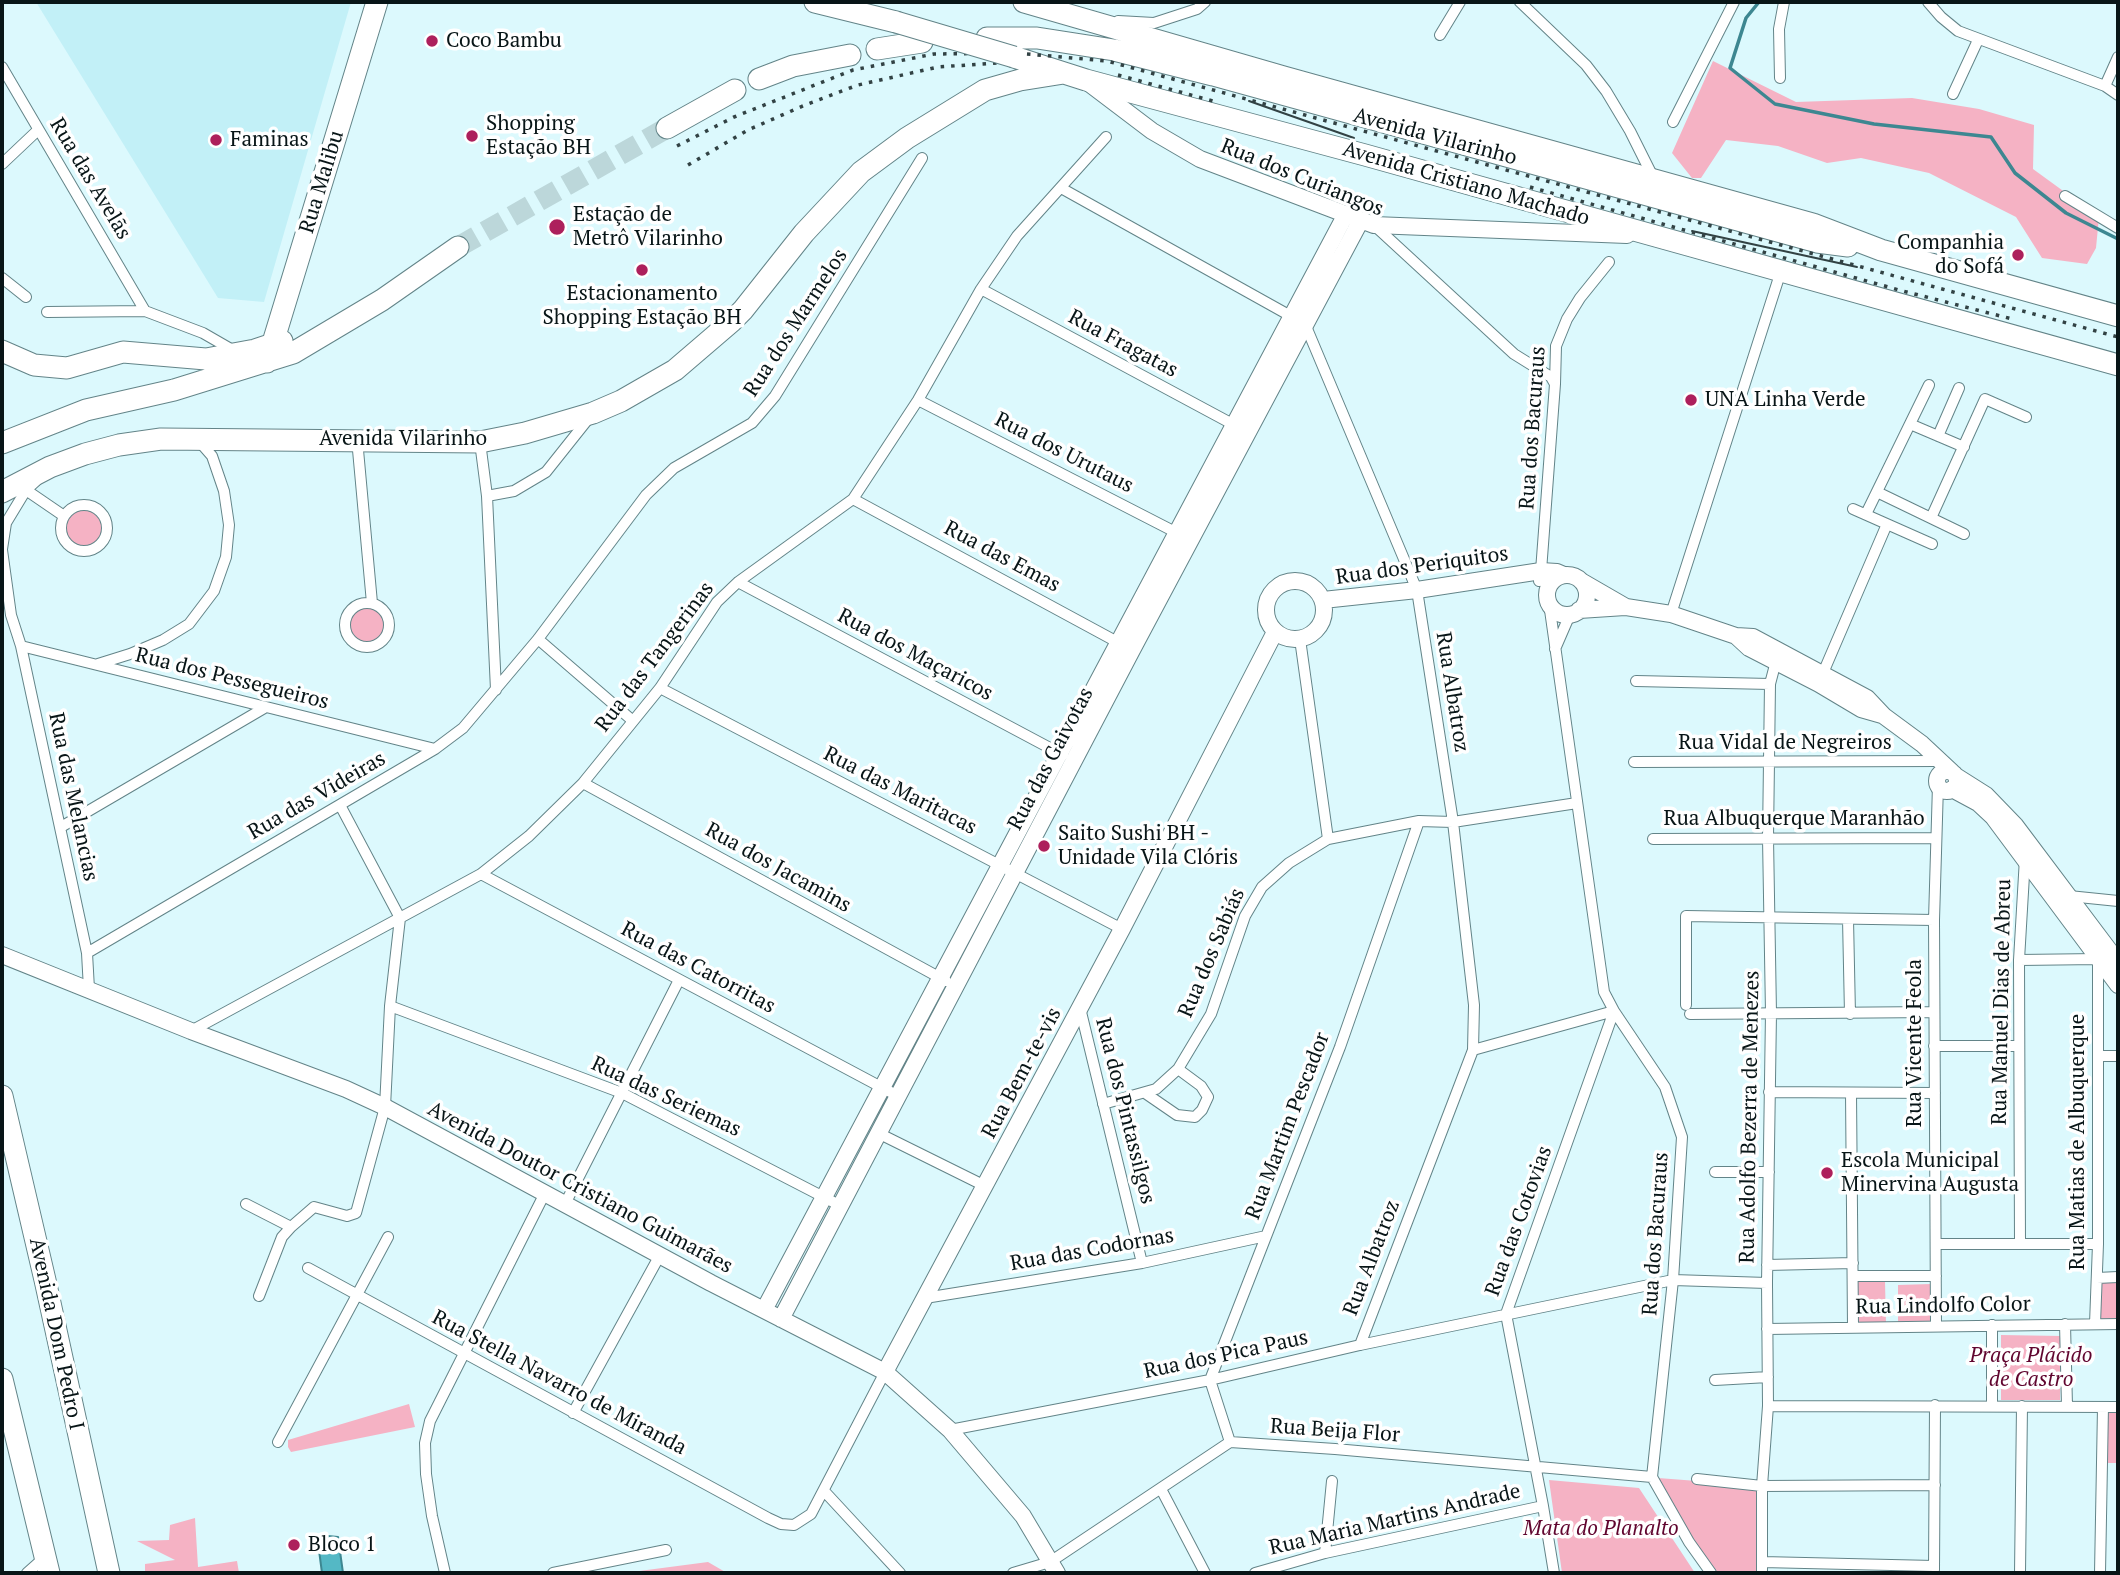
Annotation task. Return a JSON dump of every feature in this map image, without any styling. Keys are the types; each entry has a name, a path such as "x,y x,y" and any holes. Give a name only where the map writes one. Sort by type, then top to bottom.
{"highway":[{"name":"Rua Malibu","path":"269,354 377,2"},
{"name":"Avenida Cristiano Machado","path":"814,2 897,22 1086,80 2118,365"},
{"path":"1024,2 1813,224 1881,250 2118,316"},
{"name":"Avenida Vilarinho","path":"987,38 1037,38 1114,50 1817,242 1881,250"},
{"path":"877,49 922,42"},
{"path":"760,79 793,66 850,55"},
{"name":"Avenida Vilarinho","path":"2,492 50,467 119,445 161,439 196,438 217,447 358,439 480,442 526,433 593,413 621,401 675,370 730,322 743,310 804,233 861,172 907,138 985,90 1020,80 1064,73"},
{"path":"667,128 735,90"},
{"path":"2,443 86,410 174,390 269,354 339,315 361,312 458,247"},
{"path":"2,351 34,365 67,368 124,352 206,359 239,354 269,354"},
{"name":"Avenida Dom Pedro I","path":"2,1096 109,1573"},
{"path":"2,1379 47,1565"}],"street":[{"path":"1081,18 1154,23 1197,9 1205,2"},
{"path":"1440,35 1460,2"},
{"path":"1520,2 1586,65 1606,91 1630,131 1654,180"},
{"path":"1672,122 1734,2"},
{"path":"1780,78 1779,29 1784,2"},
{"path":"1928,2 1941,18 1958,31 2105,86 2118,95"},
{"path":"1953,94 1978,40"},
{"path":"2105,86 2118,57"},
{"name":"Rua das Avelãs","path":"2,67 145,311"},
{"name":"Rua dos Curiangos","path":"1086,80 1152,131 1200,159 1361,220 1514,354 1551,377 1555,384"},
{"path":"2,164 38,130"},
{"name":"Rua das Tangerinas","path":"191,1031 481,874 529,836 583,783 660,688 717,602 738,582 853,499 918,400 981,289 1017,236 1106,137"},
{"name":"Rua dos Marmelos","path":"538,639 646,495 674,468 752,423 775,396 922,158"},
{"path":"1061,188 1298,321"},
{"path":"2065,196 2118,228"},
{"path":"1361,220 1650,236"},
{"name":"Rua das Gaivotas","path":"764,1310 825,1198 890,1092 1298,321 1361,220"},
{"name":"Rua dos Bacuraus","path":"1609,262 1580,298 1567,319 1556,346 1541,584 1554,652 1604,992 1665,1087 1682,1137 1673,1280 1652,1476"},
{"path":"1671,614 1781,271"},
{"path":"2,278 26,297"},
{"name":"Rua Fragatas","path":"981,289 1241,428"},
{"path":"47,312 145,311 203,333 239,354"},
{"name":"Rua Albatroz","path":"1298,321 1417,590 1453,822 1474,1005 1473,1050 1360,1345"},
{"path":"1866,514 1929,385"},
{"path":"1938,436 1959,388"},
{"path":"1931,519 1985,398 2026,417"},
{"name":"Rua dos Urutaus","path":"918,400 1184,536"},
{"path":"488,496 514,491 530,484 546,472 593,413"},
{"path":"1910,424 1964,447"},
{"path":"358,439 372,603"},
{"path":"480,442 488,496 496,690"},
{"path":"98,664 163,640 190,624 214,592 226,557 229,525 217,447"},
{"name":"Rua das Melancias","path":"50,467 26,490 6,523 2,549 11,615 61,827 87,953 89,989"},
{"path":"26,490 64,516"},
{"path":"1877,492 1964,534"},
{"name":"Rua das Emas","path":"853,499 1125,646"},
{"path":"80,505 93,507 106,521 103,540 88,550 81,551 69,546 61,528 64,516 80,505"},
{"path":"1853,509 1932,544"},
{"path":"1823,673 1887,524"},
{"path":"1626,607 1573,576 1564,575 1541,584 1555,611 1561,614 1626,607 1671,614 1736,636 1753,637 1867,698 1945,776 1986,795 2015,825 2030,854 2109,958 2118,985"},
{"path":"1291,581 1303,582 1317,590 1323,600 1324,616 1311,635 1300,639 1286,638 1275,632 1268,622 1265,609 1269,597 1276,587 1291,581"},
{"path":"1554,652 1564,626 1586,598 1581,581"},
{"name":"Rua dos Maçaricos","path":"738,582 1067,758"},
{"name":"Rua dos Periquitos","path":"1323,600 1417,590 1541,584"},
{"name":"Rua das Melancias","path":"2,601 11,615"},
{"path":"372,603 385,611 389,626 382,641 374,646 360,646 348,637 344,622 355,605 372,603"},
{"name":"Rua Bem-te-vis","path":"794,1525 811,1514 825,1492 885,1372 1122,929 1275,632"},
{"path":"1736,636 1749,648 1861,709 1884,716"},
{"path":"538,639 633,721"},
{"name":"Rua das Videiras","path":"87,953 435,749 463,728 538,639"},
{"path":"1300,639 1328,839"},
{"name":"Rua dos Pessegueiros","path":"20,646 435,749"},
{"name":"Rua Adolfo Bezerra de Menezes","path":"1762,1568 1762,1486 1768,1406 1767,1283 1772,1013 1768,838 1770,684 1776,661"},
{"path":"1636,681 1770,684"},
{"name":"Rua das Maritacas","path":"660,688 1122,929"},
{"path":"61,827 266,707"},
{"name":"Rua Vidal de Negreiros","path":"1634,762 1769,763 1945,776"},
{"name":"Rua Vicente Feola","path":"1936,1326 1935,838 1936,803 1945,776"},
{"name":"Rua dos Jacamins","path":"583,783 948,982"},
{"name":"Rua dos Sabiás","path":"1103,1104 1156,1089 1178,1069 1211,1014 1245,916 1262,887 1289,863 1328,839 1419,821 1453,822 1577,803"},
{"path":"259,1296 282,1237 290,1227 314,1207 347,1216 356,1213 385,1107 390,1006 400,918 340,805"},
{"name":"Rua Martim Pescador","path":"1210,1380 1340,1047 1419,821"},
{"name":"Rua Albuquerque Maranhão","path":"1653,839 1935,838"},
{"name":"Rua Manuel Dias de Abreu","path":"2020,1244 2019,960 2030,854"},
{"name":"Rua das Catorritas","path":"481,874 890,1092"},
{"path":"2064,900 2118,901"},
{"path":"1934,920 1686,916 1688,1009 1772,1013 1934,1013"},
{"path":"1848,919 1850,1014"},
{"name":"Avenida Doutor Cristiano Guimarães","path":"2,955 191,1031 346,1089 385,1107 885,1372 950,1430 1023,1516 1054,1567"},
{"path":"2019,960 2109,958"},
{"name":"Rua Matias de Albuquerque","path":"2095,1324 2098,1244 2098,1056 2109,958"},
{"path":"565,1204 679,980"},
{"name":"Rua das Seriemas","path":"390,1006 622,1093 841,1206"},
{"name":"Rua dos Pintassilgos","path":"1080,1008 1142,1263"},
{"path":"1473,1050 1614,1011"},
{"name":"Rua das Cotovias","path":"1554,1573 1506,1314 1614,1011"},
{"path":"1934,1046 2018,1046"},
{"path":"2098,1056 2118,1056"},
{"path":"1145,1093 1177,1115 1195,1117 1208,1097 1201,1086 1178,1069"},
{"name":"Rua das Gaivotas","path":"781,1319 878,1133 890,1092"},
{"path":"1769,1092 1935,1093"},
{"path":"1851,1093 1853,1326"},
{"path":"878,1133 985,1186"},
{"path":"1715,1172 1769,1172"},
{"path":"445,1573 426,1474 425,1443 430,1421 545,1194"},
{"path":"246,1205 290,1227"},
{"name":"Rua das Codornas","path":"925,1298 1142,1263 1266,1236"},
{"path":"278,1443 388,1237"},
{"path":"1936,1244 2098,1244"},
{"path":"573,1413 660,1255"},
{"path":"1768,1265 1853,1263"},
{"name":"Rua Stella Navarro de Miranda","path":"308,1268 768,1518 781,1524 794,1525"},
{"path":"1854,1276 1936,1276"},
{"path":"2097,1278 2118,1277"},
{"name":"Rua dos Pica Paus","path":"950,1430 1210,1380 1360,1345 1673,1280 1767,1283"},
{"path":"2066,1324 2067,1406"},
{"name":"Rua Lindolfo Color","path":"1768,1329 2118,1324"},
{"path":"1992,1325 1992,1406"},
{"path":"1715,1380 1768,1377"},
{"path":"1013,1573 1054,1567 1230,1442 1210,1380"},
{"path":"1762,1568 1934,1570 1935,1405"},
{"path":"1768,1406 2118,1407"},
{"path":"2020,1573 2022,1406"},
{"path":"2100,1573 2103,1406"},
{"name":"Rua Beija Flor","path":"1230,1442 1652,1476"},
{"path":"1652,1476 1689,1542 1711,1573"},
{"path":"1697,1479 1762,1486 1935,1485"},
{"path":"1325,1553 1332,1482"},
{"path":"1161,1489 1205,1573"},
{"path":"825,1492 900,1573"},
{"name":"Rua Maria Martins Andrade","path":"1255,1573 1325,1553 1543,1506"},
{"path":"552,1573 666,1550"},
{"path":"27,1573 47,1565"}],"shaded area":[{"name":"Faminas","path":"36,2 351,2 264,302 218,298"}],"green space":[{"path":"1713,61 1796,102 1912,98 1979,109 2034,125 2033,169 2099,217 2096,248 2087,264 2042,258 2016,217 1929,173 1861,158 1827,163 1778,146 1726,140 1701,178 1692,178 1672,153"},
{"path":"84,510 96,516 102,528 96,540 84,546 72,540 66,528 72,516"},
{"path":"368,607 380,613 386,625 380,637 368,643 356,637 350,625 356,613"},
{"path":"2118,1281 2118,1319 2100,1320 2099,1282"},
{"path":"1858,1282 1885,1282 1886,1324 1856,1324"},
{"path":"1931,1284 1932,1323 1898,1323 1898,1285"},
{"name":"Praça Plácido de Castro","path":"2001,1335 2061,1336 2060,1400 2001,1400"},
{"path":"409,1404 415,1427 291,1452 288,1447 288,1440"},
{"path":"2107,1412 2118,1412 2118,1463 2108,1463"},
{"path":"1658,1478 1762,1486 1760,1573 1718,1573 1693,1539"},
{"name":"Mata do Planalto","path":"1549,1480 1639,1488 1695,1573 1562,1573"},
{"path":"195,1518 198,1567 237,1561 239,1573 145,1573 145,1564 175,1560 137,1541 169,1540 170,1525"},
{"path":"708,1562 727,1573 624,1573"}],"water":[{"path":"317,1535 338,1537 343,1573 322,1573"}],"waterway":[{"path":"1759,2 1746,18 1730,68 1775,104 1874,124 1991,137 2015,173 2066,213 2118,239"}],"tunnel":[{"path":"458,247 667,128"}],"tram line":[{"path":"1249,101 1354,138"},
{"path":"1692,231 1857,267"}],"railway":[{"path":"677,146 734,117 853,70 934,54 1016,53 1107,61 2118,337"},
{"path":"688,165 748,130 858,85 938,67 997,63"},
{"path":"1118,75 1213,101"},
{"path":"1530,187 2016,320"}],"place":[{"name":"Coco Bambu","path":"432,41"},
{"name":"Shopping Estação BH","path":"472,136"},
{"name":"Faminas","path":"216,140"},
{"name":"Estação de Metrô Vilarinho","path":"557,227"},
{"name":"Companhia do Sofá","path":"2018,255"},
{"name":"Estacionamento Shopping Estação BH","path":"642,270"},
{"name":"UNA Linha Verde","path":"1691,400"},
{"name":"Saito Sushi BH - Unidade Vila Clóris","path":"1044,846"},
{"name":"Escola Municipal Minervina Augusta","path":"1827,1173"},
{"name":"Bloco 1","path":"294,1545"}]}
